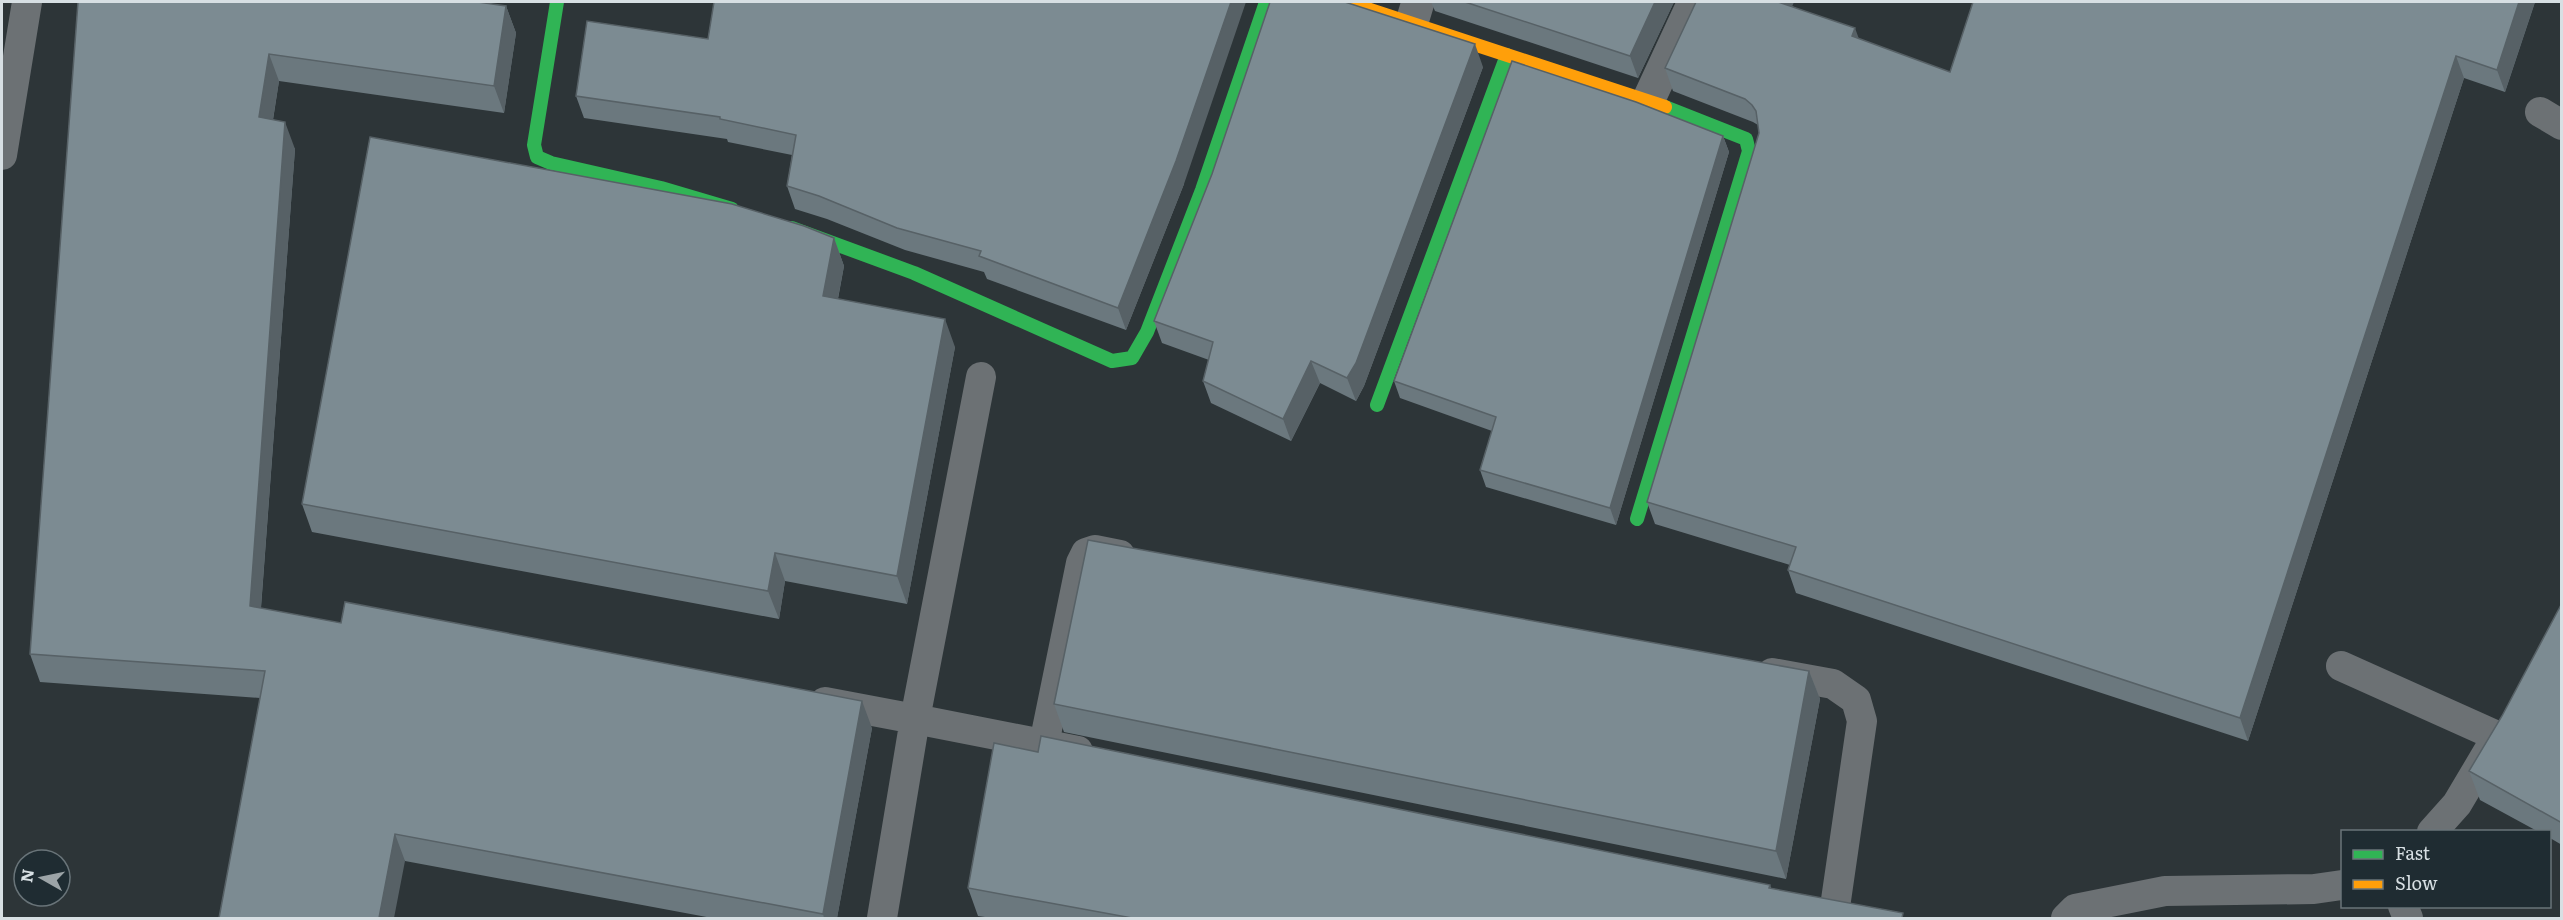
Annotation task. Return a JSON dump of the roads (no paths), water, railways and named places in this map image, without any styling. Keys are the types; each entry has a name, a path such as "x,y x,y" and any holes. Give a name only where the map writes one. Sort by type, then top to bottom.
{"street":[{"path":"557,2 534,145 537,157 551,163 661,188 741,212"},
{"path":"774,222 820,236 937,283 1112,361 1132,358 1147,332 1203,190 1266,2"},
{"path":"1346,2 1415,12 1507,55 1648,101 1743,137 1748,142 1749,152 1636,519"},
{"path":"1648,101 1694,2"},
{"path":"1377,405 1507,55"}],"lane":[{"path":"2,155 27,2"},
{"path":"882,918 915,719 981,377"},
{"path":"1044,744 1081,563 1086,553 1095,550 1142,559"},
{"path":"2342,666 2497,736"},
{"path":"1751,669 1833,684 1856,700 1862,721 1834,907"},
{"path":"799,697 1102,756"},
{"path":"2433,830 2457,804 2512,708"},
{"path":"2066,918 2074,909 2165,891 2314,889 2341,885"}]}
